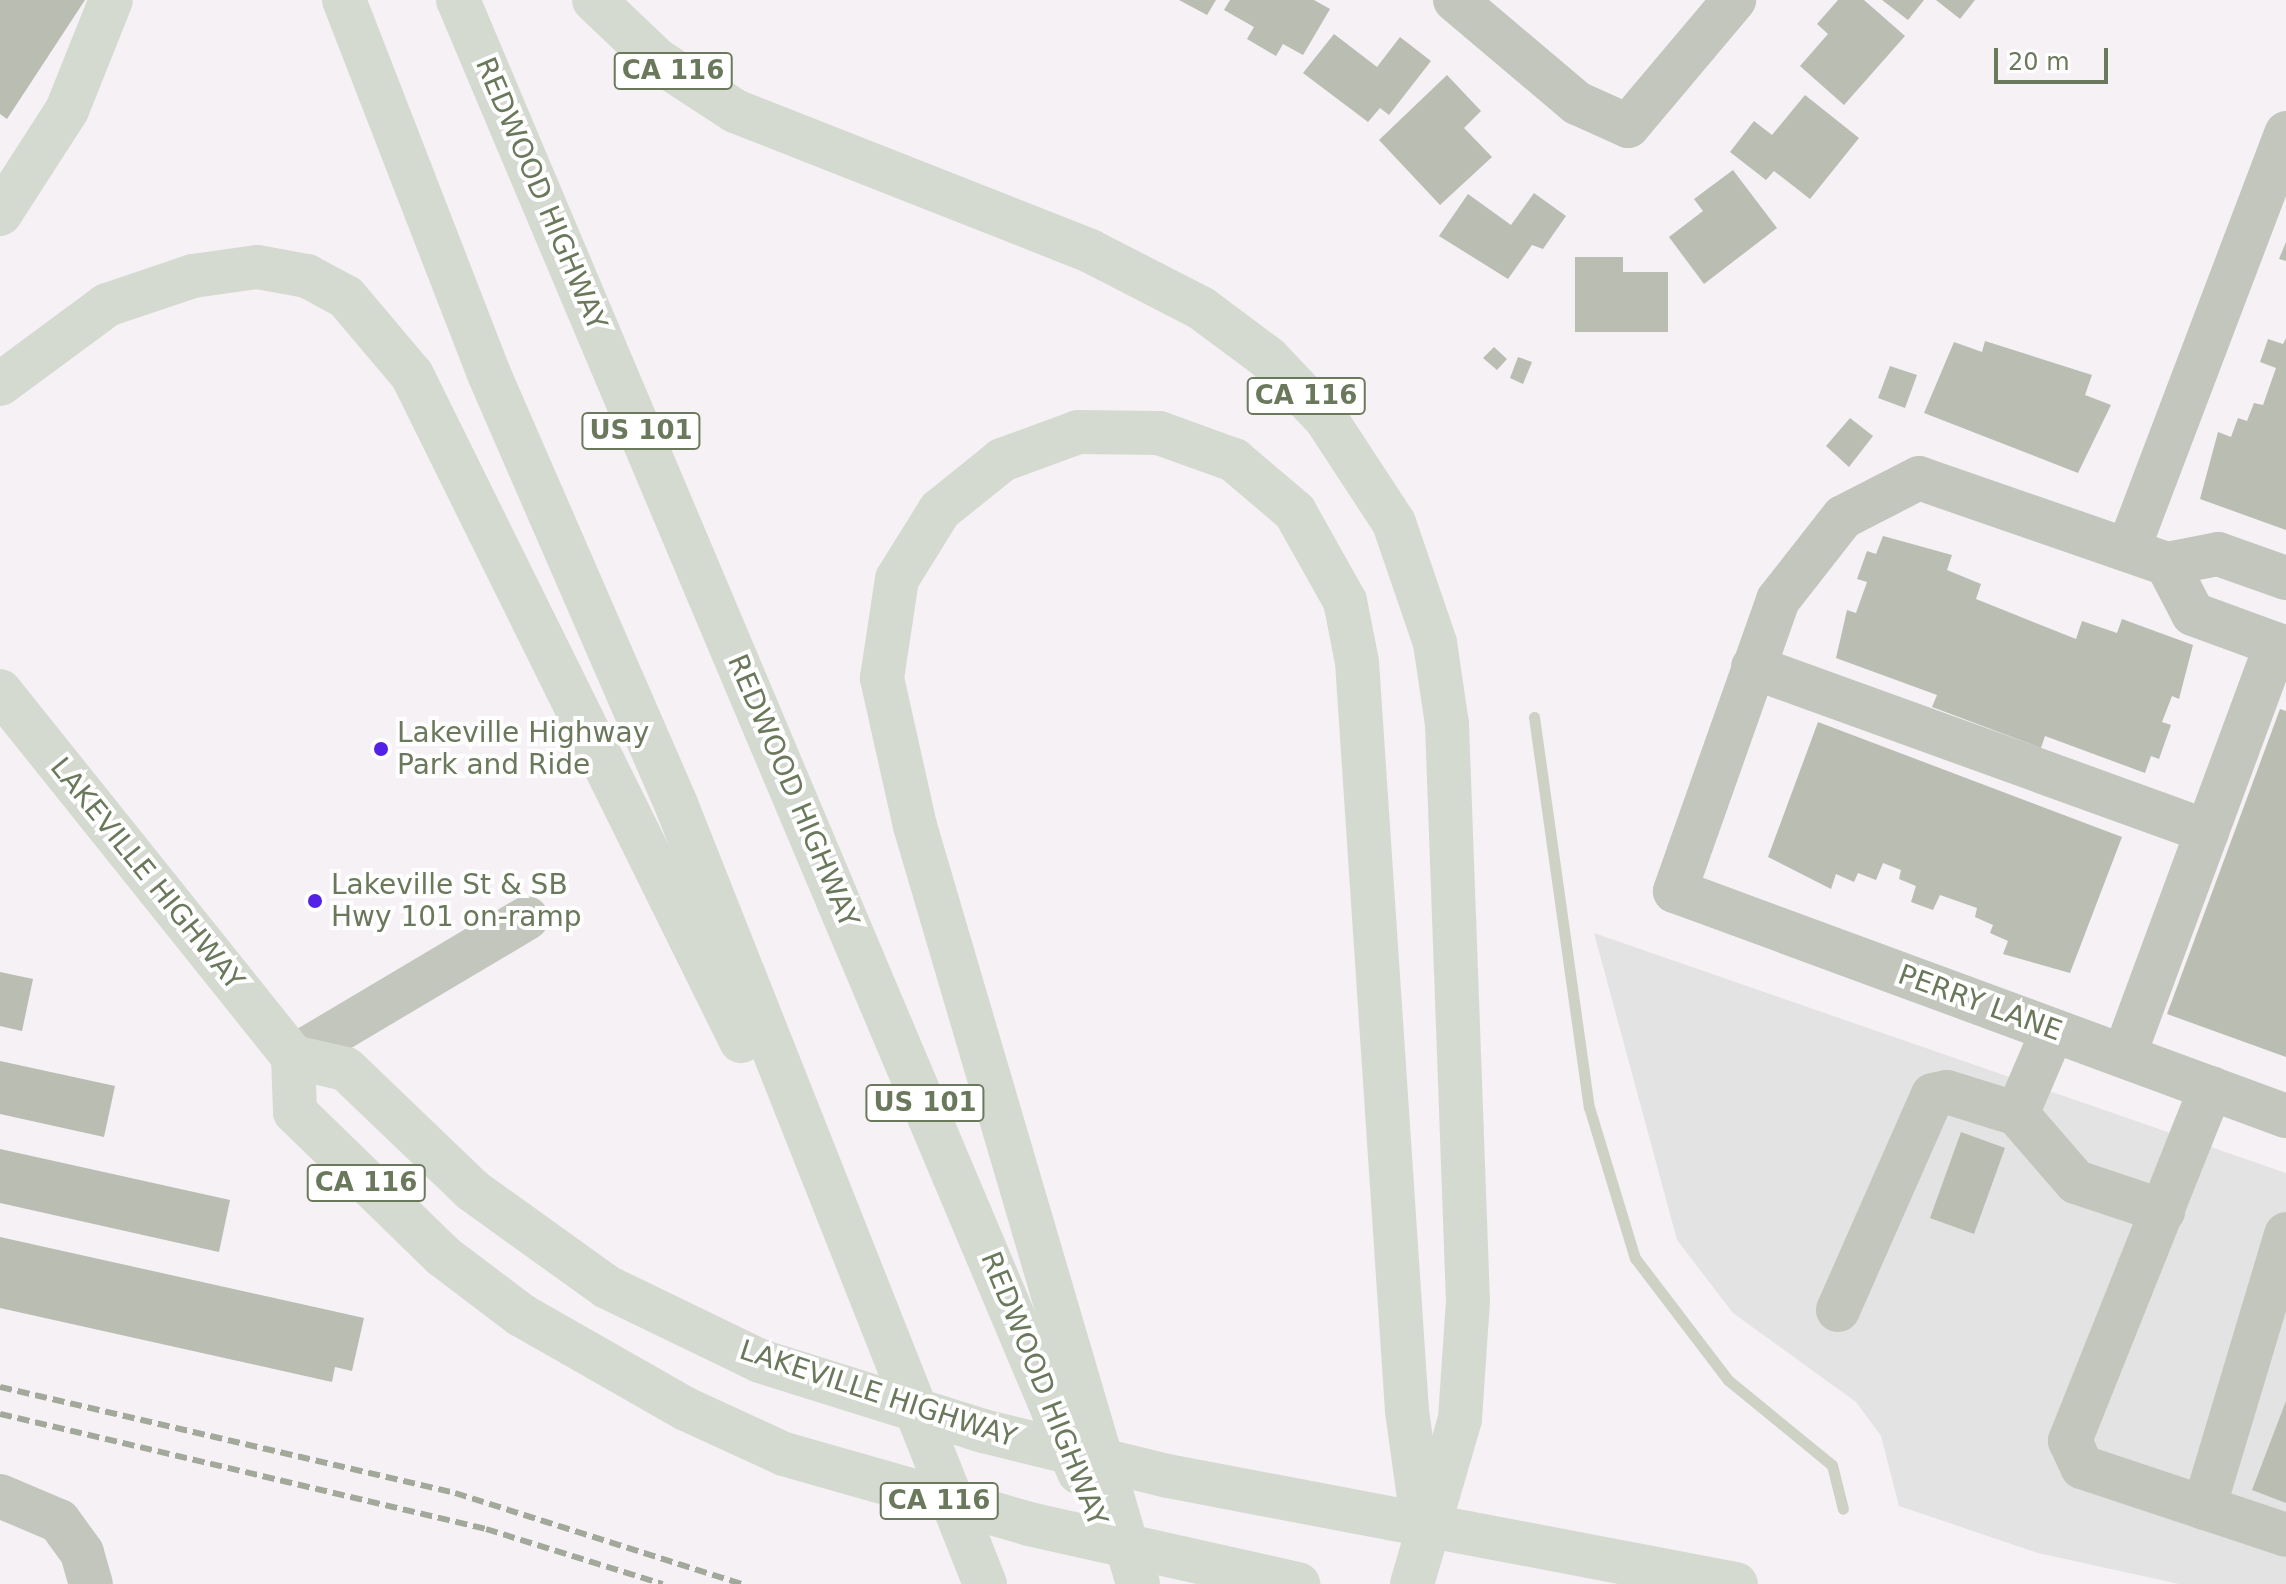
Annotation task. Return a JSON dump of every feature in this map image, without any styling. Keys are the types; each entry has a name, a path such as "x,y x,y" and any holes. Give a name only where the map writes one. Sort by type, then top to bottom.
{"main road":[{"path":"0,214 67,110 111,0"},
{"path":"344,0 489,374 676,804 871,1304 985,1584"},
{"name":"REDWOOD HIGHWAY","path":"458,0 1026,1344 1124,1584"},
{"name":"CA 116","path":"594,0 657,60 735,111 1090,251 1201,308 1268,358 1326,419 1394,523 1424,603 1444,697 1465,1177 1463,1398 1453,1453 1423,1526"},
{"path":"0,384 107,305 193,276 257,267 307,276 346,297 381,331 412,375 871,1304"},
{"path":"1138,1584 902,780 884,698 883,638 905,561 968,482 1039,443 1138,431 1198,444 1268,484 1314,537 1348,611 1407,1411 1423,1526 1412,1584"},
{"name":"LAKEVILLE HIGHWAY","path":"0,691 293,1057 346,1069 472,1190 607,1287 760,1361 983,1431 1233,1491 1736,1584"},
{"name":"CA 116","path":"293,1057 295,1112 443,1256 521,1315 686,1409 784,1454 899,1491 1298,1584"}],"street":[{"path":"1455,0 1577,103 1628,126 1734,0"},
{"path":"2147,557 2286,133"},
{"path":"2207,831 1753,667 1778,600 1843,517 1919,478 2147,557 2218,554 2286,578"},
{"path":"2124,1056 2207,831 2281,646 2193,614 2147,557"},
{"name":"PERRY LANE","path":"1753,667 1675,891 2286,1116"},
{"path":"293,1057 527,918"},
{"path":"2017,1114 2053,1030"},
{"path":"2211,1088 2070,1441 2082,1467 2286,1535"},
{"path":"1838,1310 1933,1095 1947,1092 2017,1114 2076,1182 2163,1211"},
{"path":"2204,1508 2286,1234"},
{"path":"0,1496 59,1521 82,1553 91,1584"}],"shaded area":[{"path":"1594,933 2286,1173 2286,1584 2179,1584 2038,1553 1899,1506 1881,1436 1856,1402 1733,1313 1677,1240"}],"building":[{"path":"0,0 85,0 7,119 0,114"},
{"path":"1179,0 1216,0 1207,15"},
{"path":"1230,0 1314,0 1330,9 1303,55 1283,44 1276,56 1247,39 1254,27 1224,10"},
{"path":"1838,0 1864,0 1905,36 1844,105 1800,66 1828,34 1817,24"},
{"path":"1882,0 1924,0 1908,20"},
{"path":"1936,0 1975,0 1960,19"},
{"path":"1334,34 1377,67 1400,37 1431,61 1389,115 1380,108 1368,122 1303,73"},
{"path":"1447,75 1481,111 1464,128 1492,157 1440,205 1379,140"},
{"path":"1805,95 1859,138 1810,199 1774,171 1766,180 1730,152 1754,121 1772,135"},
{"path":"1733,170 1777,228 1704,284 1669,237 1703,211 1694,199"},
{"path":"1534,193 1566,216 1543,249 1532,245 1508,279 1439,236 1468,194 1511,225"},
{"path":"2286,242 2286,261 2279,259"},
{"path":"1575,257 1623,257 1623,272 1668,272 1668,332 1575,332"},
{"path":"2286,338 2286,530 2200,499 2218,432 2231,437 2238,418 2247,421 2254,403 2263,405 2276,368 2260,362 2268,339 2283,344"},
{"path":"1985,341 2092,375 2085,395 2111,405 2078,473 1924,413 1954,342 1982,352"},
{"path":"1494,347 1507,359 1497,370 1483,358"},
{"path":"1518,357 1532,362 1523,384 1510,378"},
{"path":"1890,366 1917,375 1905,408 1878,398"},
{"path":"1850,418 1873,436 1849,467 1826,446"},
{"path":"1883,536 1952,555 1947,570 1981,584 1976,599 2076,639 2082,621 2117,633 2122,619 2193,645 2179,699 2172,696 2162,722 2171,725 2159,759 2151,756 2145,773 2045,736 2041,748 1932,707 1937,695 1836,658 1847,610 1856,613 1867,582 1857,579 1867,551 1876,554"},
{"path":"2280,709 2286,711 2286,1057 2167,1014"},
{"path":"1818,722 2122,837 2070,973 2003,954 2008,941 1990,933 1993,925 1975,917 1977,908 1940,895 1933,910 1911,902 1916,886 1899,879 1901,870 1883,863 1876,880 1858,873 1854,882 1836,874 1831,889 1768,857"},
{"path":"0,972 33,979 22,1031 0,1026"},
{"path":"0,1061 115,1086 104,1137 0,1114"},
{"path":"1961,1132 2005,1148 1974,1234 1930,1218"},
{"path":"0,1149 230,1200 219,1252 0,1203"},
{"path":"0,1237 364,1318 352,1371 335,1367 332,1382 0,1308"},
{"path":"2286,1401 2286,1503 2252,1490"}],"waterway":[{"path":"1534,717 1589,1107 1635,1258 1728,1380 1832,1465 1843,1509"}],"railway":[{"path":"0,1387 455,1493 742,1584"},
{"path":"0,1414 486,1529 663,1584"}],"place":[{"name":"Lakeville Highway Park and Ride","path":"381,749"},
{"name":"Lakeville St & SB Hwy 101 on-ramp","path":"315,901"}]}
